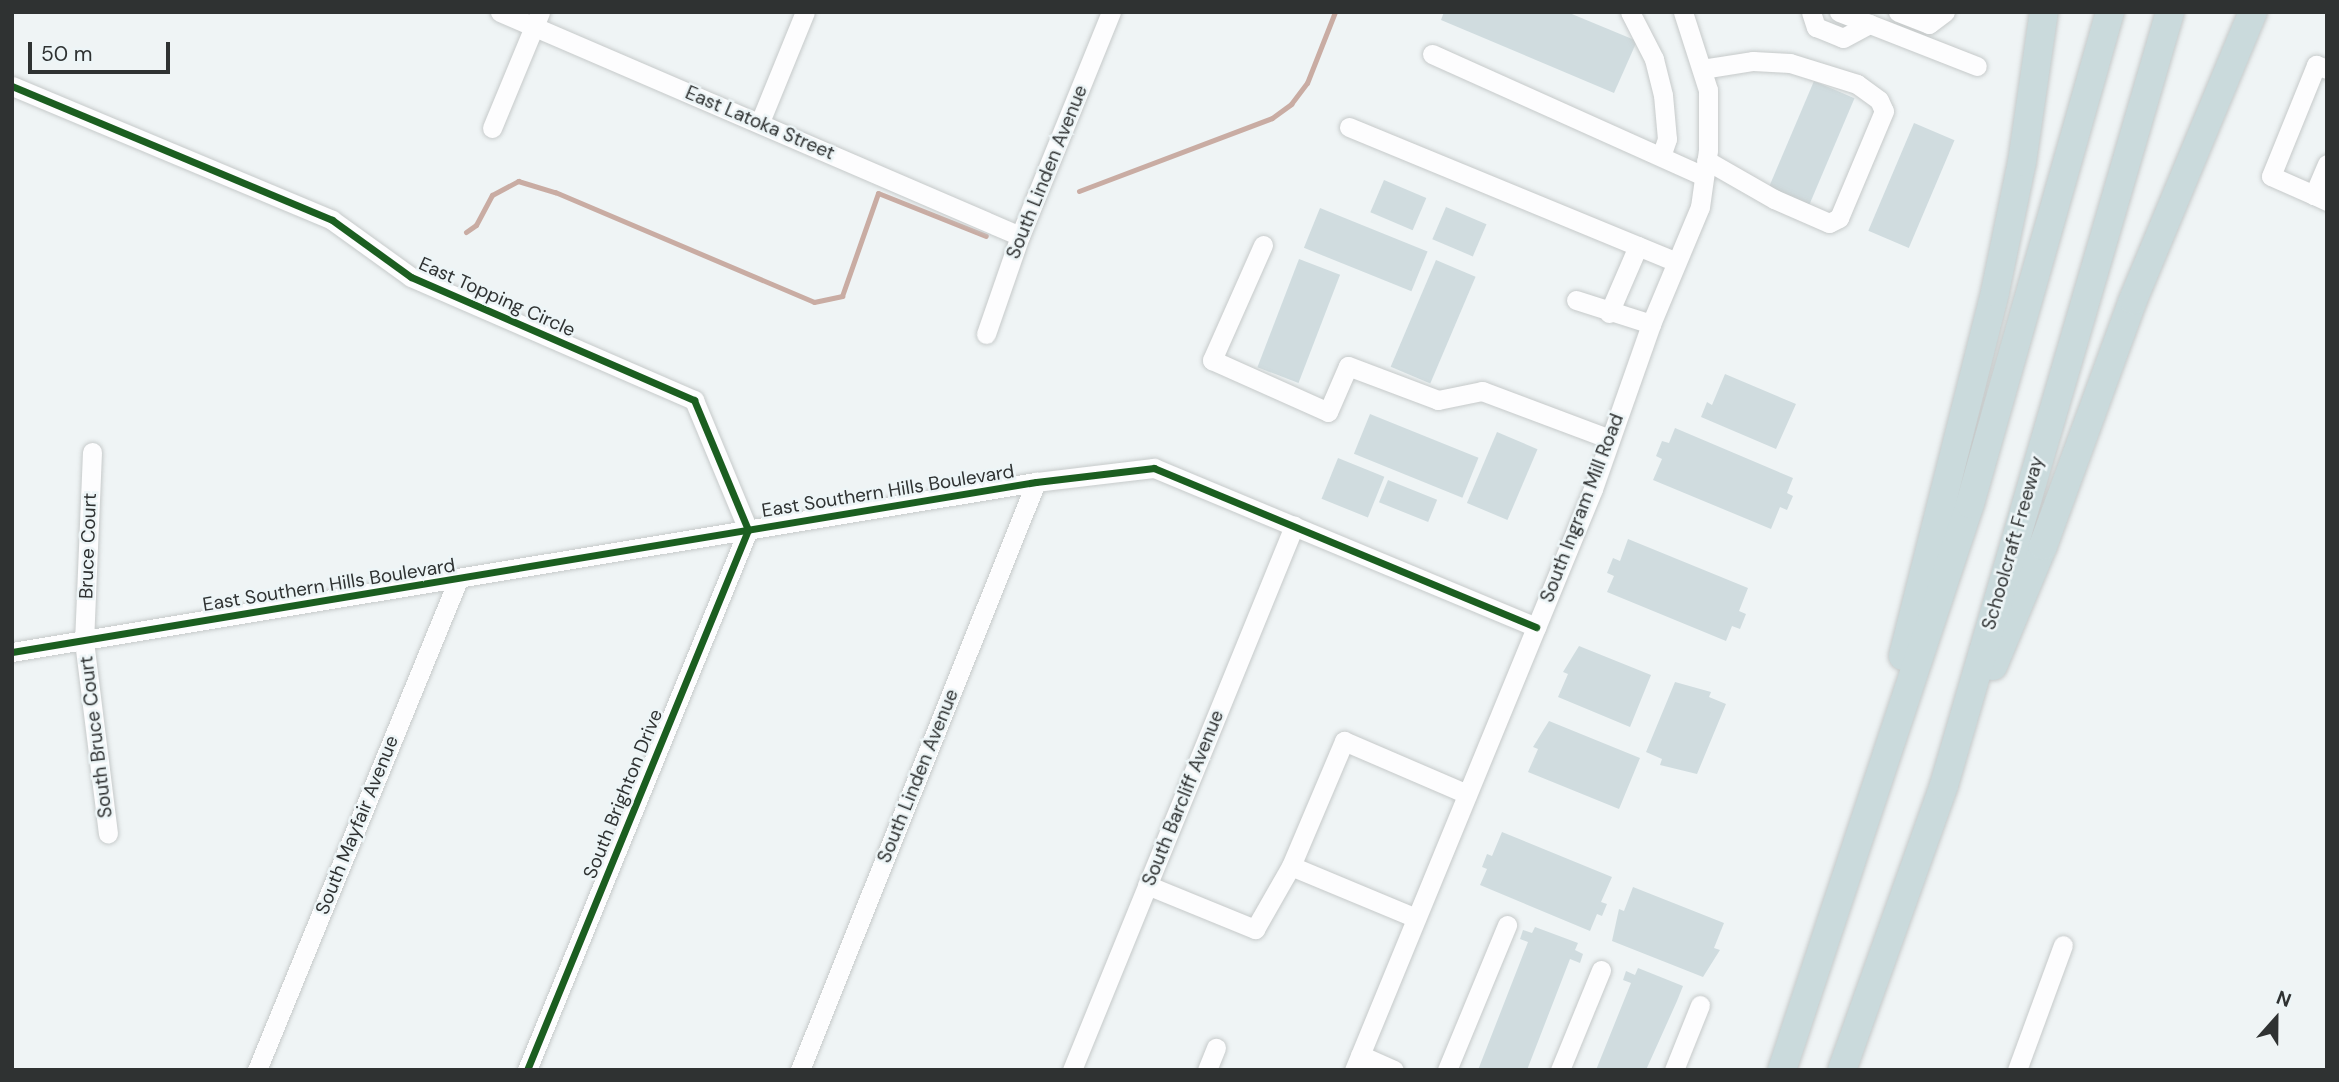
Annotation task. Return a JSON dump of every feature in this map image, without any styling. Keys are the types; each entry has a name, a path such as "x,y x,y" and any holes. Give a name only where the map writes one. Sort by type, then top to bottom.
{"highway":[{"path":"1857,853 1995,292 2022,162 2044,12"},
{"path":"1782,1070 1857,853 1970,504 2110,12"},
{"name":"Schoolcraft Freeway","path":"1842,1070 1944,785 2170,12"},
{"path":"1944,785 2043,546 2133,300 2253,12"}],"street":[{"name":"East Latoka Street","path":"500,12 537,20 1020,236"},
{"path":"761,122 805,12"},
{"name":"South Linden Avenue","path":"986,334 1020,236 1111,12"},
{"path":"1630,12 1654,59 1663,95 1667,139 1661,156"},
{"name":"South Ingram Mill Road","path":"1357,1062 1535,627 1610,439 1675,262 1700,207 1705,168 1708,90 1683,12"},
{"path":"1811,12 1816,27 1843,38 1869,24"},
{"path":"1898,12 1929,24 1945,12"},
{"path":"1845,13 1977,66"},
{"path":"492,128 537,20"},
{"path":"1432,54 1661,156 1705,168 1829,223 1839,218 1884,111 1879,100 1857,84 1790,63 1753,61 1702,69"},
{"path":"2327,69 2316,65 2271,176 2320,198 2327,163"},
{"name":"East Topping Circle","path":"12,86 332,220 411,277 694,400 748,530"},
{"path":"1349,127 1675,262"},
{"path":"1263,245 1212,359 1328,412 1348,366 1438,400 1482,391 1610,439"},
{"path":"1609,313 1639,246"},
{"path":"1576,300 1609,313 1651,324"},
{"name":"Bruce Court","path":"84,641 92,452"},
{"name":"East Southern Hills Boulevard","path":"12,652 1036,482 1154,468 1535,627"},
{"name":"South Linden Avenue","path":"800,1070 1036,482"},
{"name":"South Barcliff Avenue","path":"1072,1070 1294,526"},
{"name":"South Brighton Drive","path":"527,1070 748,530"},
{"name":"South Mayfair Avenue","path":"257,1070 458,580"},
{"name":"South Bruce Court","path":"84,641 108,834"},
{"path":"1147,885 1255,929 1291,866 1344,741 1467,794"},
{"path":"1291,866 1416,918"},
{"path":"1447,1070 1507,925"},
{"path":"2017,1070 2063,945"},
{"path":"1560,1070 1601,970"},
{"path":"1674,1070 1700,1006"},
{"path":"1207,1070 1216,1048"},
{"path":"1357,1062 1394,1070"}],"building":[{"path":"1444,12 1567,12 1637,41 1614,93 1441,20"},
{"path":"1814,81 1855,98 1809,206 1768,189"},
{"path":"1914,123 1955,140 1909,248 1868,231"},
{"path":"1384,180 1426,198 1413,230 1370,212"},
{"path":"1446,207 1487,224 1473,256 1432,239"},
{"path":"1320,208 1428,251 1411,291 1304,248"},
{"path":"1299,259 1340,275 1299,383 1257,367"},
{"path":"1436,260 1476,277 1430,384 1391,367"},
{"path":"1725,374 1796,404 1776,449 1701,417 1707,402 1712,405"},
{"path":"1370,414 1478,458 1462,498 1354,454"},
{"path":"1675,428 1793,478 1787,493 1793,496 1787,510 1780,507 1771,529 1653,480 1662,459 1656,456 1662,441 1669,443"},
{"path":"1497,432 1538,449 1507,520 1467,503"},
{"path":"1338,458 1384,477 1368,518 1322,499"},
{"path":"1388,480 1437,500 1428,522 1379,502"},
{"path":"1628,539 1748,588 1739,611 1746,614 1740,629 1732,626 1726,641 1607,592 1614,576 1607,573 1613,558 1620,561"},
{"path":"1579,646 1651,675 1630,727 1558,697 1568,674 1563,672"},
{"path":"1675,682 1711,692 1709,697 1726,704 1697,774 1660,765 1662,759 1646,752"},
{"path":"1549,721 1640,758 1619,809 1528,772 1538,749 1533,747"},
{"path":"1502,832 1612,877 1601,902 1607,904 1602,916 1597,914 1590,931 1480,885 1487,869 1482,867 1487,854 1492,856"},
{"path":"1633,887 1724,923 1714,948 1720,950 1703,977 1612,941 1619,909 1624,911"},
{"path":"1535,927 1578,943 1575,950 1583,954 1580,963 1570,959 1527,1070 1478,1070 1528,942 1520,939 1523,930 1532,933"},
{"path":"1638,968 1683,986 1677,1001 1646,1070 1596,1070 1631,983 1623,980 1626,971 1635,975"}],"waterway":[{"path":"1079,191 1272,118 1291,104 1307,83 1335,12"},
{"path":"466,232 476,225 492,195 518,181 555,192 814,302 842,296 878,193 986,236"}],"cycle path":[{"path":"12,86 332,220 411,277 694,400 748,530 527,1070"},
{"path":"12,652 1036,482 1154,468 1536,627"}]}
